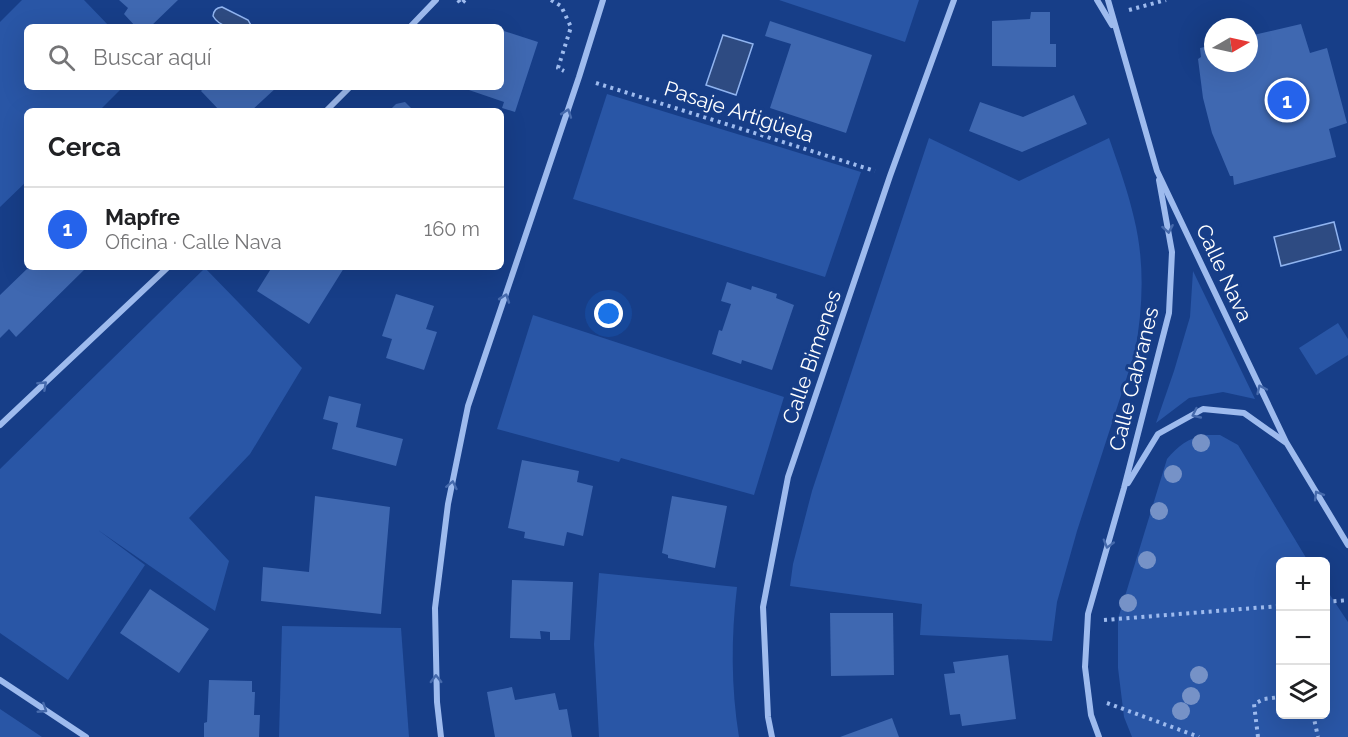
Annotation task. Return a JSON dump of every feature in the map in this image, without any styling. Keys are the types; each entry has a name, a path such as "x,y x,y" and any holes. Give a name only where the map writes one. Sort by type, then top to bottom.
{"street":[{"path":"413,24 436,0"},
{"path":"441,737 437,702 435,608 448,504 468,406 603,0"},
{"name":"Calle Bimenes","path":"772,737 768,717 763,607 788,477 890,176 954,0"},
{"path":"1097,0 1117,33"},
{"name":"Calle Nava","path":"1108,0 1157,171 1286,442 1348,545"},
{"path":"329,108 347,90"},
{"name":"Calle Cabranes","path":"1100,737 1091,715 1085,667 1088,614 1124,488 1169,313 1172,252 1157,171"},
{"path":"0,425 165,270"},
{"name":"Calle Cabranes","path":"1124,488 1158,434 1203,410 1244,412 1286,442"},
{"path":"0,680 86,737"}],"path":[{"path":"458,0 461,4 465,0"},
{"path":"551,0 561,6 571,27 558,68 579,77"},
{"path":"1112,15 1166,0"},
{"name":"Pasaje Artigüela","path":"579,77 890,176"},
{"path":"1330,602 1348,600"},
{"path":"1088,621 1276,606"},
{"path":"1089,696 1199,737"},
{"path":"1258,737 1254,704 1264,699 1276,698"},
{"path":"1314,719 1318,737"}],"shaded area":[{"path":"22,0 84,0 107,24 24,24 24,90 120,90 102,108 24,108 24,184 0,207 0,22"},
{"path":"779,0 919,0 905,42"},
{"path":"222,7 248,20 250,24 220,24 213,16 218,8"},
{"path":"723,35 753,44 736,95 706,85"},
{"path":"607,94 861,172 825,277 573,199"},
{"path":"929,138 1019,181 1109,138 1132,208 1138,235 1141,268 1140,319 1135,352 1077,531 1057,602 1052,641 920,635 922,604 790,586 793,564 812,491"},
{"path":"1334,222 1341,250 1281,266 1274,237"},
{"path":"203,270 207,270 302,368 250,454 189,518 229,561 215,611 98,530 145,565 68,680 0,633 0,469"},
{"path":"1193,271 1255,399 1223,392 1189,398 1156,423 1190,317"},
{"path":"533,315 784,397 754,495 621,458 619,462 497,429"},
{"path":"1338,323 1348,339 1348,355 1316,375 1299,348"},
{"path":"1220,435 1238,445 1306,557 1276,557 1276,719 1330,719 1330,595 1348,622 1348,737 1132,737 1124,717 1118,668 1118,619 1167,459 1175,450 1193,438"},
{"path":"599,573 737,587 733,662 734,700 739,737 599,737 594,644"},
{"path":"282,626 401,628 409,737 279,737"},
{"path":"0,709 42,737 0,737"}],"building":[{"path":"119,0 178,0 153,24 133,24 124,14 128,8"},
{"path":"1031,12 1050,12 1050,44 1056,44 1056,67 992,66 992,21 1030,19"},
{"path":"770,21 872,55 846,133 770,108 791,44 765,36"},
{"path":"1301,24 1310,53 1327,48 1347,123 1329,129 1336,157 1234,185 1233,176 1230,176 1212,133 1203,98 1198,59 1201,57 1200,48 1204,47 1204,72 1258,72 1258,34"},
{"path":"504,31 538,42 515,112 502,108 504,102 469,90 504,90"},
{"path":"274,90 254,108 217,108 201,91"},
{"path":"1074,95 1087,124 1022,152 969,131 980,102 1023,117"},
{"path":"405,102 411,108 392,108 396,104"},
{"path":"26,270 84,270 16,337 9,329 0,338 0,295"},
{"path":"270,270 343,270 309,324 257,291"},
{"path":"727,282 751,290 752,286 777,294 776,298 794,305 772,370 742,360 741,364 712,354 719,330 722,331 731,304 721,301"},
{"path":"396,294 434,306 426,329 437,332 424,370 386,358 392,339 382,336"},
{"path":"329,396 361,404 356,427 403,439 396,466 332,449 338,423 323,419"},
{"path":"522,460 579,471 577,482 593,486 583,536 567,532 564,546 524,538 525,532 508,528"},
{"path":"315,496 390,507 381,614 261,601 263,567 309,572"},
{"path":"672,496 727,506 715,568 668,558 668,555 662,553"},
{"path":"512,580 573,582 570,640 550,640 550,632 540,631 541,639 510,638"},
{"path":"150,589 209,629 179,673 120,633"},
{"path":"830,613 893,613 894,675 831,676"},
{"path":"1008,655 1016,719 962,726 960,714 950,715 944,674 955,673 953,662"},
{"path":"209,680 252,681 252,692 255,692 254,715 260,715 259,737 204,737"},
{"path":"512,687 515,700 555,693 559,710 567,709 572,737 495,737 487,692"},
{"path":"892,718 899,737 840,737"}],"place":[{"name":"Mapfre","path":"1287,100"}]}
